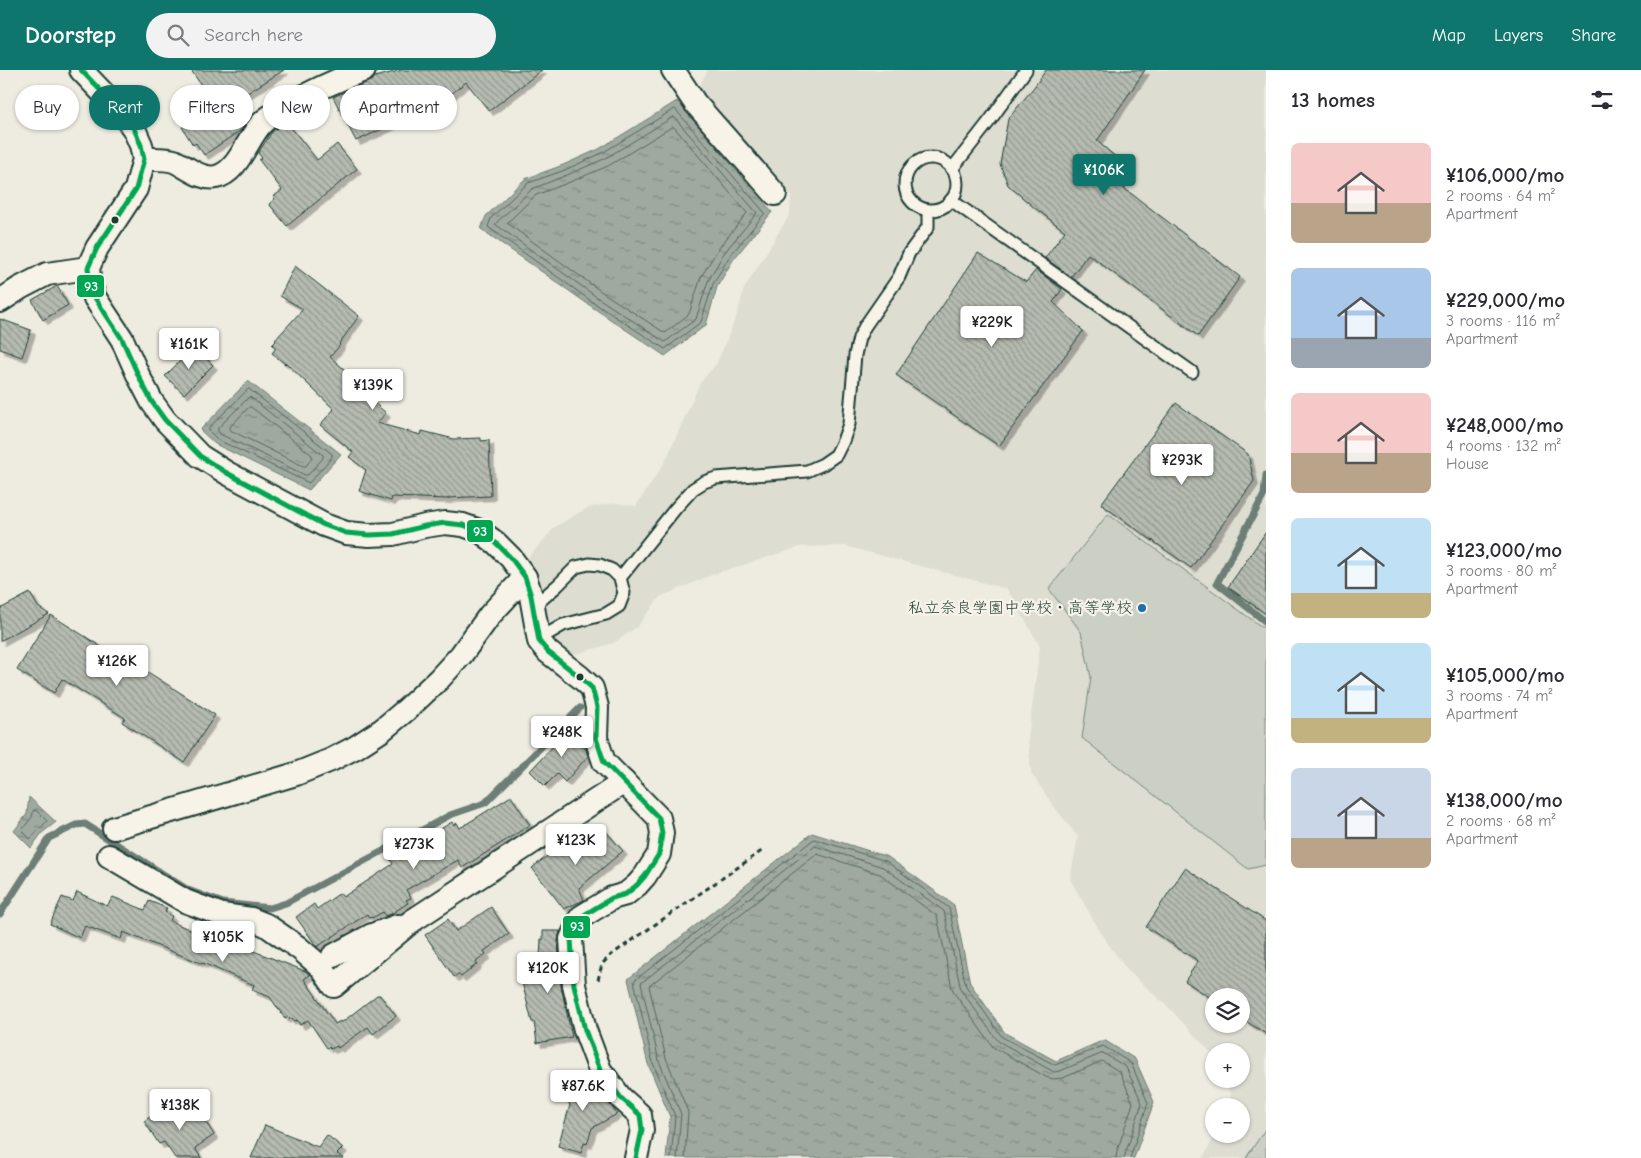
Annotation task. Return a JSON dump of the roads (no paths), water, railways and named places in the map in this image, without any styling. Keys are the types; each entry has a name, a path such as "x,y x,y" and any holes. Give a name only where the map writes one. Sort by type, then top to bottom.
{"street":[{"path":"81,70 121,112 142,145 144,159 136,189 97,248 88,268 90,284 95,298 122,339 138,377 165,420 200,456 227,473 324,525 346,533 369,535 393,534 445,523 463,525 480,531 496,543 511,558 525,577 539,641 548,652 592,688 597,706 596,738 604,762 659,818 662,833 659,854 637,885 626,894 612,898 581,917 571,939 574,985 585,1030 600,1070 621,1098 640,1115 642,1130 636,1158"},
{"path":"144,159 172,161 200,175 214,178 223,175 237,161 262,122 309,93 336,80 364,70"},
{"path":"673,70 695,103 775,194"},
{"path":"0,302 20,288 47,274 88,268"},
{"path":"114,828 296,774 331,760 356,747 382,730 439,679 461,655 490,615 525,577"},
{"path":"109,856 185,901 222,915 251,919 266,925 299,948 321,967 334,986 412,921 624,782"},
{"path":"333,956 372,935 412,921"}],"lane":[{"path":"952,169 992,119 1026,70"},
{"path":"931,158 946,163 952,169 955,176 955,193 945,206 928,210 919,207 907,195 906,178 915,163 931,158"},
{"path":"951,200 1192,372"},
{"path":"620,578 675,509 693,489 704,482 716,478 807,471 823,464 836,455 849,424 855,355 859,338 865,326 899,277 909,253 928,227 928,210"},
{"path":"533,607 576,567 589,564 600,565 612,570 620,578 624,593 619,606 606,614 563,625 539,641"}],"water":[{"path":"677,101 772,212 733,260 717,287 706,325 665,356 481,229 486,216 525,179 599,149"},
{"path":"248,381 341,454 309,490 215,444 200,430"},
{"path":"29,797 56,822 42,833 31,848 14,831 27,814"},
{"path":"812,833 888,857 954,905 970,983 1005,1033 1056,1061 1104,1040 1135,1059 1154,1102 1134,1158 666,1158 670,1117 648,1064 628,979"}],"waterway":[{"path":"1266,475 1264,495 1217,583 1266,622"},
{"path":"0,914 49,838 76,825 85,824 188,890 223,903 270,908 286,903 450,815 485,803 580,708"}],"place":[{"name":"私立奈良学園中学校・高等学校","path":"1142,608"}]}
